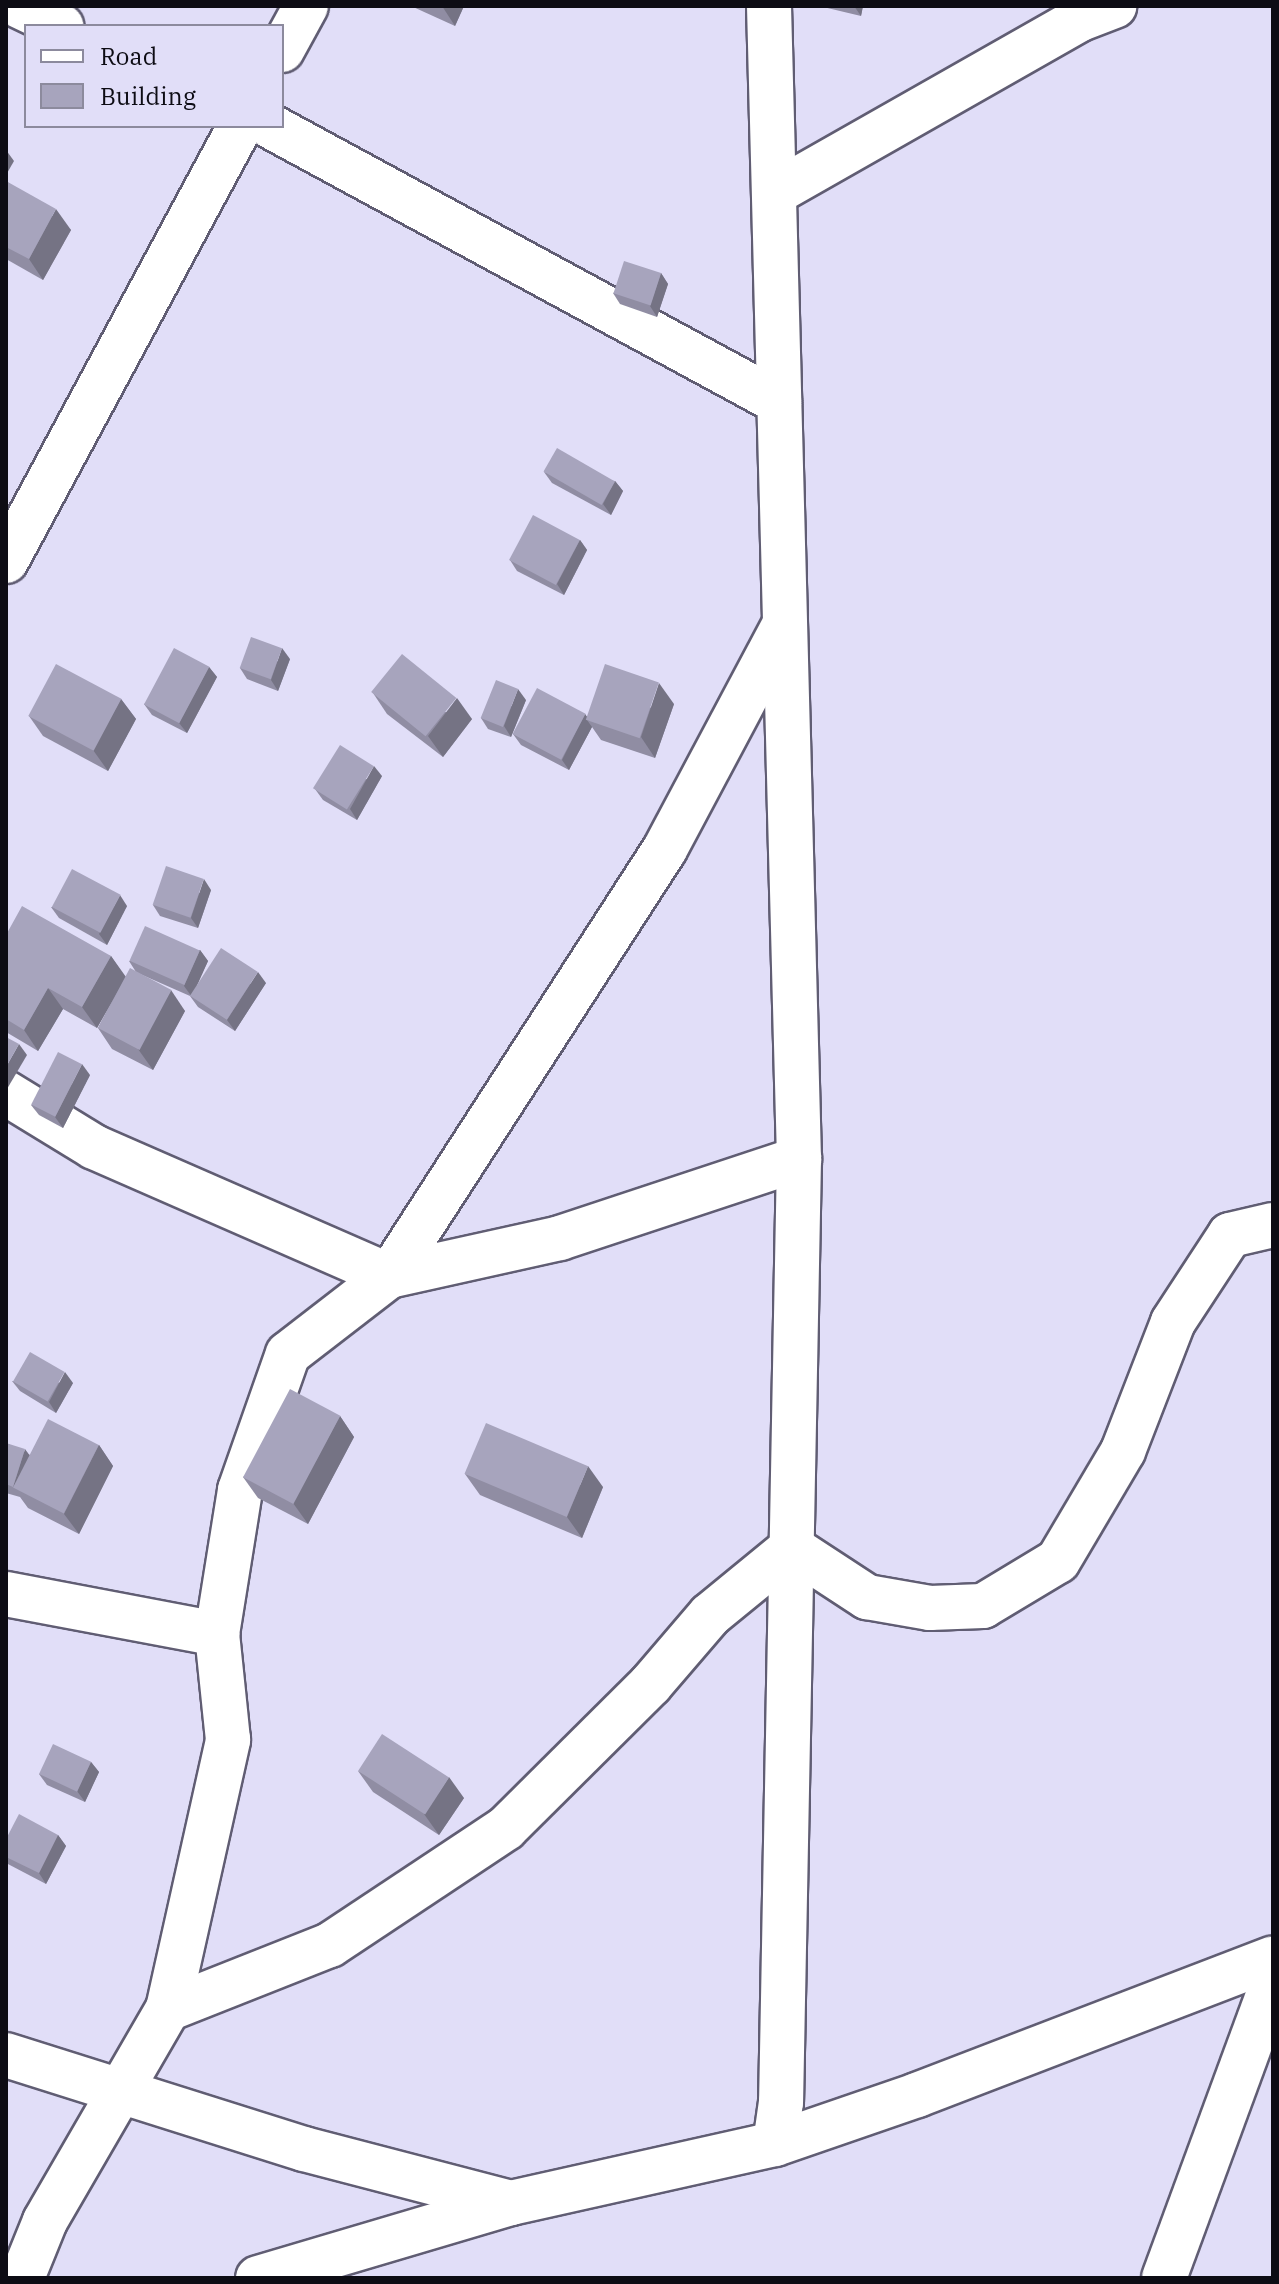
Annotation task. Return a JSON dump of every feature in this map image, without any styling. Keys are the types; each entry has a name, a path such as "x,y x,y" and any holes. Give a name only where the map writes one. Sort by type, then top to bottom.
{"street":[{"path":"19,6 57,24"},
{"path":"769,6 799,1159 781,2102 775,2144"},
{"path":"774,193 1078,20 1114,6"},
{"path":"6,561 239,128"},
{"path":"274,128 779,402"},
{"path":"22,2278 45,2221 168,2009 228,1740 217,1634 240,1490 288,1354 389,1276 665,849 785,624"},
{"path":"6,1093 94,1147 389,1276 560,1238 799,1159"},
{"path":"792,1548 867,1597 930,1608 983,1606 1058,1561 1123,1451 1173,1322 1230,1235 1273,1225"},
{"path":"168,2009 330,1945 506,1828 650,1685 710,1615 792,1548"},
{"path":"6,1594 217,1634"},
{"path":"258,2278 511,2203 775,2144 917,2095 1273,1958"},
{"path":"1164,2278 1273,1982"},
{"path":"6,2055 304,2149 511,2203"}],"building":[{"path":"6,181 56,209 29,259 6,247"},
{"path":"624,261 661,273 651,305 613,293"},
{"path":"557,448 615,481 602,505 544,471"},
{"path":"533,515 580,540 556,585 509,560"},
{"path":"251,637 282,648 271,679 240,668"},
{"path":"174,648 209,667 179,723 144,705"},
{"path":"402,654 456,698 426,736 371,692"},
{"path":"56,664 121,699 94,751 28,716"},
{"path":"605,664 659,683 640,738 586,720"},
{"path":"496,680 518,689 503,727 481,718"},
{"path":"537,688 586,714 561,760 513,734"},
{"path":"340,745 374,766 347,809 313,788"},
{"path":"166,866 204,879 190,918 153,905"},
{"path":"72,869 121,895 100,933 52,907"},
{"path":"22,906 111,956 82,1007 48,988 24,1030 6,1019 6,935"},
{"path":"145,926 200,950 184,985 130,961"},
{"path":"221,948 258,972 227,1020 190,996"},
{"path":"130,968 171,990 140,1050 98,1028"},
{"path":"6,1037 19,1044 6,1067"},
{"path":"58,1052 82,1064 55,1117 31,1105"},
{"path":"30,1352 65,1372 48,1401 13,1381"},
{"path":"290,1389 340,1416 293,1504 243,1477"},
{"path":"48,1419 99,1445 64,1513 13,1488"},
{"path":"486,1423 588,1466 567,1517 465,1474"},
{"path":"6,1443 25,1449 13,1487 6,1484"},
{"path":"382,1734 449,1778 425,1814 358,1771"},
{"path":"53,1744 91,1762 77,1792 39,1774"},
{"path":"19,1814 58,1835 39,1873 6,1857 6,1839"}]}
